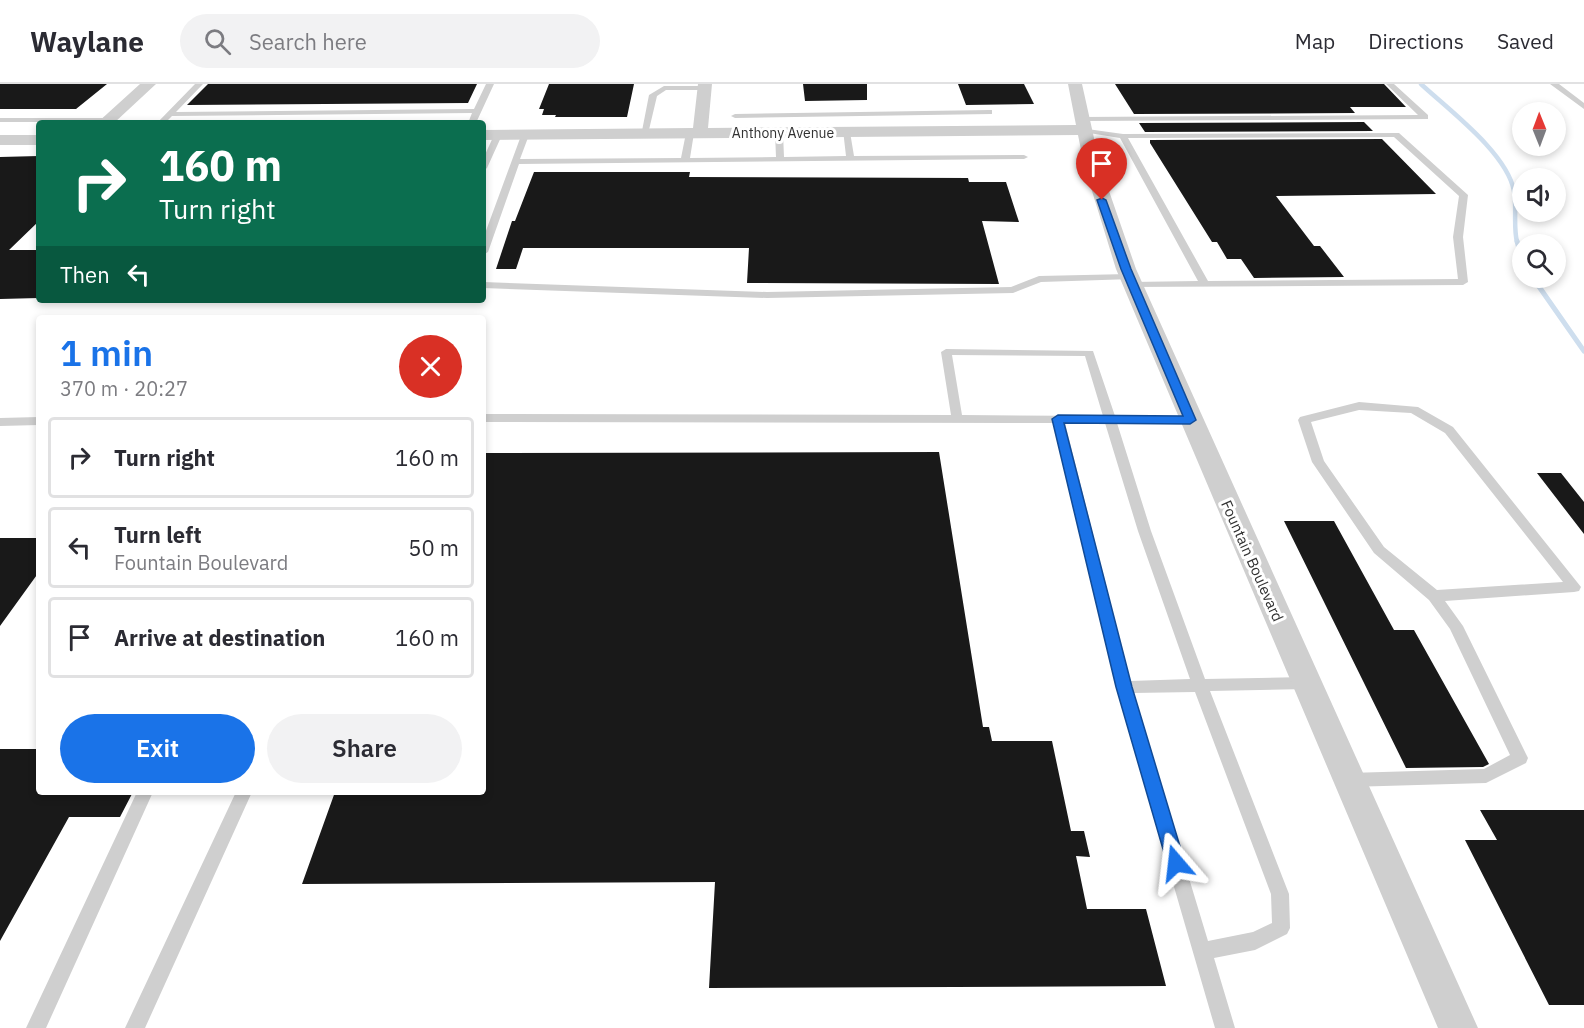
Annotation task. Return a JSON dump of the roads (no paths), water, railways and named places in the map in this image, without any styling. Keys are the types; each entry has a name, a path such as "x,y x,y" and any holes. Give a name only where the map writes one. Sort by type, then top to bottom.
{"street":[{"path":"108,120 149,84"},
{"name":"Fountain Boulevard","path":"1075,84 1082,125 1102,200 1131,281 1458,1028"},
{"path":"695,133 704,86"},
{"name":"Anthony Avenue","path":"490,135 950,131 1082,125"},
{"path":"0,140 36,140"}],"lane":[{"path":"164,120 199,84"},
{"path":"473,120 490,84"},
{"path":"1082,125 1425,117 1390,84"},
{"path":"1554,84 1584,106"},
{"path":"644,134 653,95 664,86 704,86"},
{"path":"170,114 477,111"},
{"path":"359,120 364,112"},
{"path":"943,112 950,131"},
{"path":"735,116 989,112"},
{"path":"273,120 279,113"},
{"path":"799,115 800,133"},
{"path":"0,120 36,120"},
{"path":"486,285 767,295 1013,290 1039,279 1205,284 1463,282 1458,237 1464,195 1396,135 1123,136 1082,125"},
{"path":"846,132 850,159"},
{"path":"685,160 695,133"},
{"path":"779,133 780,159"},
{"path":"486,154 490,135"},
{"path":"486,244 525,135"},
{"path":"1123,136 1205,284"},
{"path":"515,162 1024,157"},
{"path":"957,419 946,352 1089,353 1112,419 1128,480 1200,685 1280,894 1281,928 1255,941 1202,951"},
{"path":"1349,780 1486,776 1520,758 1456,626 1434,596 1380,550 1318,462 1304,420 1359,406 1414,410 1449,430 1574,587 1434,596"},
{"path":"486,418 1190,420"},
{"path":"1058,419 1124,687 1225,1028"},
{"path":"0,422 36,422"},
{"path":"1124,687 1306,683"},
{"path":"36,1028 144,795"},
{"path":"135,1028 243,795"}],"waterway":[{"path":"1421,84 1461,119 1489,147 1500,162 1514,191 1516,234"},
{"path":"1540,288 1584,351"}]}
